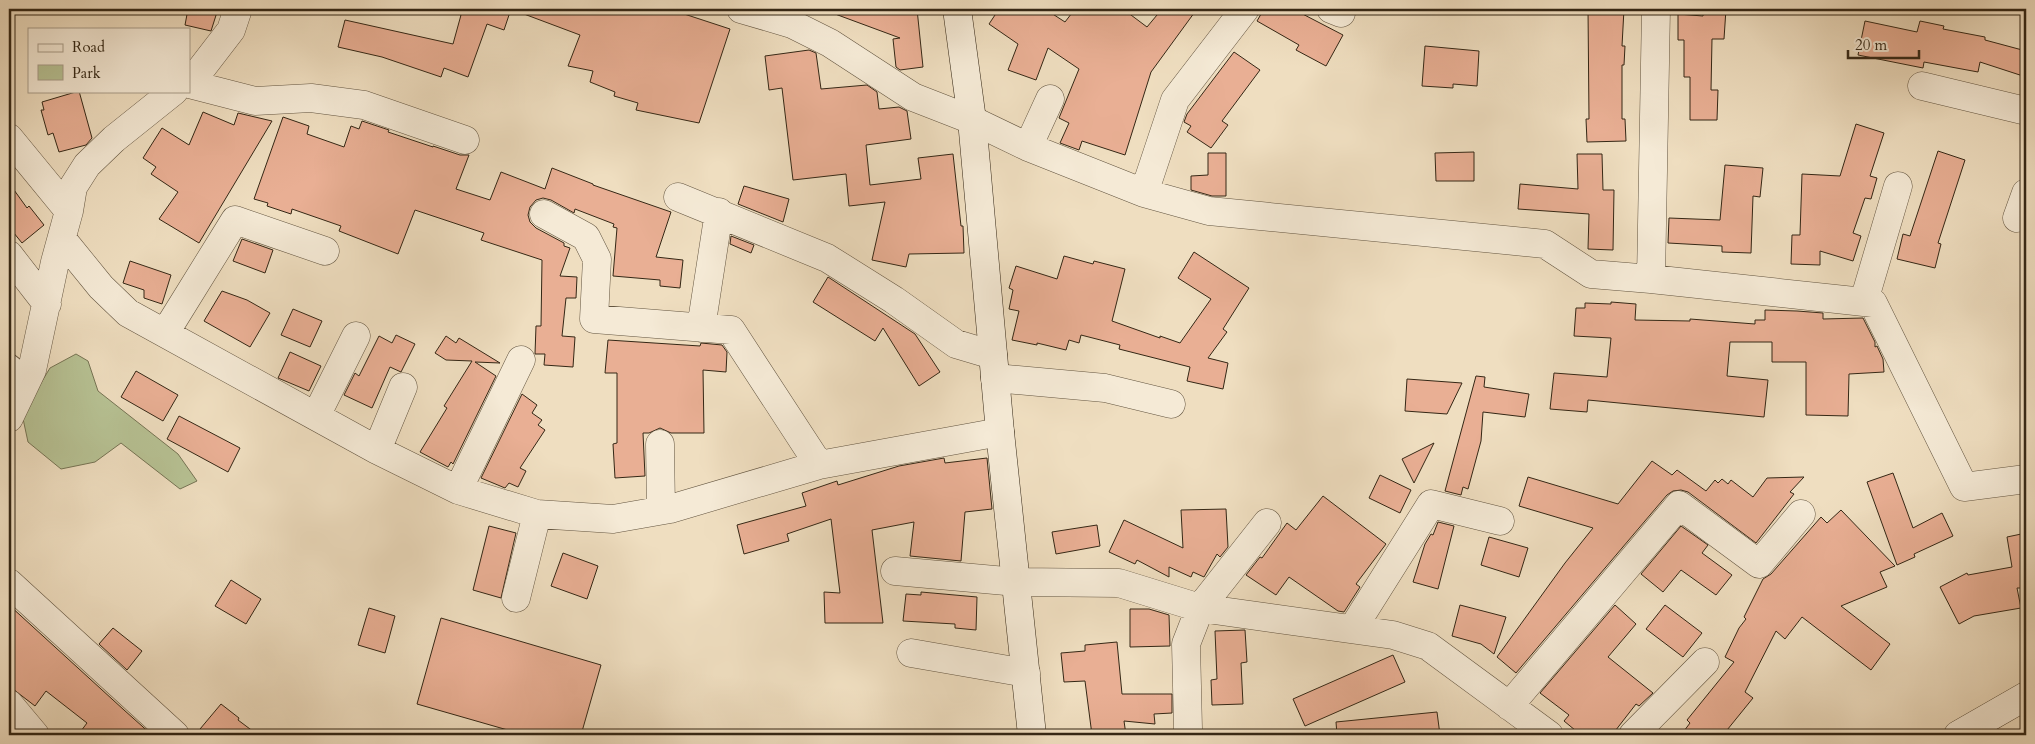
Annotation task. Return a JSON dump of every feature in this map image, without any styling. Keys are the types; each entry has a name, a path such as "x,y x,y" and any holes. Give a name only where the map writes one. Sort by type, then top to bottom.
{"street":[{"path":"190,79 201,69 231,30 238,9"},
{"path":"741,9 792,24 830,43 913,98 972,120 1028,147 1144,193 1209,212 1545,244 1590,274 1873,303 1964,487 2026,479"},
{"path":"957,9 972,120 1000,432 1032,735"},
{"path":"1144,193 1175,100 1245,9"},
{"path":"1651,279 1656,9"},
{"path":"190,84 255,101 312,98 364,105 465,140"},
{"path":"1922,86 2026,111"},
{"path":"9,418 30,376 55,262 69,212 73,187 87,166 114,139 173,92"},
{"path":"1028,147 1050,99"},
{"path":"9,138 69,212"},
{"path":"1864,301 1898,186"},
{"path":"678,197 719,212 827,258 894,300 956,344 994,366 1104,388 1170,404"},
{"path":"701,328 719,212"},
{"path":"544,214 586,237 597,259 594,319 731,330 819,465"},
{"path":"165,333 235,220 325,250"},
{"path":"62,239 100,287 128,313 377,450 458,490 537,514 613,519 661,510 819,465 1000,432"},
{"path":"9,255 47,304"},
{"path":"316,416 356,336"},
{"path":"458,490 521,360"},
{"path":"377,450 403,387"},
{"path":"660,444 661,510"},
{"path":"1353,628 1431,504 1500,521"},
{"path":"1510,706 1680,505 1759,564 1802,514"},
{"path":"516,598 537,514"},
{"path":"1188,729 1186,644 1200,608 1267,523"},
{"path":"895,571 1017,582 1120,583 1200,608 1393,635 1428,646 1549,735"},
{"path":"9,584 175,735"},
{"path":"911,653 1026,672"},
{"path":"1633,735 1704,662"},
{"path":"1958,735 2026,696"},
{"path":"9,704 35,735"}],"lane":[{"path":"9,360 30,376"}],"green space":[{"path":"76,354 88,361 98,391 178,454 197,481 180,489 121,443 95,462 61,469 28,442 22,414 50,368"}],"building":[{"path":"188,9 218,9 211,31 185,25"},
{"path":"453,9 511,9 504,30 487,24 468,77 444,68 441,77 382,57 338,47 345,20 453,44 461,15 452,12"},
{"path":"516,9 669,9 730,29 699,123 636,110 638,103 614,96 615,92 590,82 593,71 568,66 580,35 516,11"},
{"path":"827,9 917,9 923,67 900,70 896,67 893,39 900,38 827,11"},
{"path":"999,9 1045,9 1065,22 1075,9 1123,9 1147,27 1162,9 1197,9 1151,72 1125,155 1082,141 1079,150 1060,143 1069,123 1059,118 1079,69 1048,48 1036,80 1008,70 1018,44 989,24"},
{"path":"1264,9 1293,9 1343,35 1326,66 1296,50 1299,45 1257,21"},
{"path":"1588,9 1624,9 1622,46 1625,46 1624,65 1622,65 1622,119 1625,119 1626,141 1587,142 1586,119 1589,119"},
{"path":"1704,9 1726,9 1724,39 1712,39 1711,90 1718,90 1717,120 1690,120 1690,77 1684,77 1684,40 1678,40 1678,14 1703,16"},
{"path":"1865,21 1917,32 1920,21 1944,26 1943,29 1985,37 1985,40 2026,51 2026,77 1980,62 1978,72 1924,62 1923,68 1858,55"},
{"path":"1425,46 1479,51 1477,86 1453,84 1453,88 1422,86"},
{"path":"809,50 816,53 821,89 867,85 877,92 879,109 899,107 907,111 911,139 866,145 870,185 921,179 918,158 953,154 961,226 963,226 964,253 909,254 906,267 872,260 885,202 849,206 846,174 793,180 782,88 769,90 765,56"},
{"path":"1234,52 1260,70 1222,121 1228,125 1211,148 1187,132 1191,126 1184,122 1187,114"},
{"path":"79,92 92,138 86,145 59,152 53,133 48,135 41,110 44,110 42,102"},
{"path":"203,112 234,125 238,113 272,121 199,243 159,219 178,192 151,174 156,167 143,158 162,128 189,145"},
{"path":"283,117 309,126 307,134 344,147 351,126 359,129 362,121 433,147 460,155 469,155 456,189 490,200 501,172 545,189 552,168 593,185 671,212 656,257 683,260 680,288 660,286 660,280 613,276 617,228 613,227 614,224 575,209 574,213 551,200 543,198 536,200 530,207 528,215 530,222 536,228 570,248 560,276 577,277 576,298 566,298 562,336 575,337 573,367 544,365 545,354 535,354 536,326 541,326 542,260 481,240 484,233 415,210 398,254 339,231 341,226 292,209 291,214 267,206 268,203 254,199"},
{"path":"1856,124 1884,133 1870,176 1877,178 1871,199 1865,198 1853,233 1861,236 1853,261 1820,251 1820,265 1791,264 1792,235 1800,235 1802,174 1840,176"},
{"path":"1938,151 1965,160 1938,243 1941,244 1935,268 1897,259 1903,234 1910,236"},
{"path":"1474,152 1474,181 1436,181 1435,153"},
{"path":"1208,153 1226,153 1226,196 1212,196 1191,190 1191,176 1208,175"},
{"path":"1577,154 1602,154 1603,190 1614,190 1613,250 1588,249 1589,214 1518,209 1520,184 1578,189"},
{"path":"1725,165 1763,168 1760,197 1753,196 1751,253 1722,252 1722,246 1668,243 1669,218 1720,220"},
{"path":"9,183 27,208 29,206 44,225 22,243 9,227"},
{"path":"744,186 789,199 783,222 738,204"},
{"path":"731,236 754,245 751,253 730,244"},
{"path":"242,239 273,250 265,273 233,261"},
{"path":"1194,252 1249,288 1223,329 1227,332 1208,358 1228,363 1223,389 1187,381 1190,367 1119,349 1120,345 1081,335 1079,343 1069,340 1066,350 1037,343 1037,345 1012,340 1019,311 1009,309 1013,290 1009,288 1016,266 1057,279 1064,256 1093,264 1094,261 1125,269 1112,321 1180,343 1211,299 1178,278"},
{"path":"130,261 171,275 162,304 144,298 144,290 123,283"},
{"path":"828,277 915,334 940,372 919,386 883,328 875,341 813,302"},
{"path":"222,291 247,300 270,313 250,347 204,321"},
{"path":"1611,302 1636,304 1635,320 1690,321 1690,319 1755,324 1755,320 1765,320 1765,310 1823,313 1823,319 1863,318 1875,342 1875,347 1877,346 1883,359 1884,372 1849,374 1848,416 1806,415 1806,362 1772,362 1772,342 1730,342 1727,376 1768,380 1764,417 1588,400 1587,412 1550,409 1554,373 1607,377 1611,338 1574,336 1576,308 1585,308 1585,303 1611,304"},
{"path":"293,309 322,321 310,347 281,335"},
{"path":"396,335 415,344 401,372 390,367 372,408 344,395 355,373 359,376 379,336 392,343"},
{"path":"446,336 456,343 459,338 500,363 475,362 496,376 453,464 451,462 448,467 420,452 447,408 444,406 472,361 446,360 435,353"},
{"path":"608,340 700,346 701,343 722,345 727,352 726,372 703,370 704,433 671,433 660,428 649,433 643,433 645,476 615,478 613,444 617,443 617,373 605,373"},
{"path":"290,352 321,366 309,391 278,378"},
{"path":"136,371 178,395 163,421 121,397"},
{"path":"1476,376 1485,377 1484,387 1529,394 1525,417 1483,412 1481,441 1468,489 1463,487 1461,495 1445,491"},
{"path":"1407,379 1462,383 1447,414 1405,411"},
{"path":"522,394 537,405 532,413 542,420 538,425 545,430 520,468 526,471 518,487 509,483 505,488 481,478"},
{"path":"179,416 240,448 228,472 167,439"},
{"path":"1434,443 1414,483 1402,459"},
{"path":"944,458 945,463 987,458 992,509 965,512 961,561 910,556 914,522 872,530 883,623 825,623 824,592 840,593 831,519 787,534 789,541 744,554 737,525 806,506 802,493 837,481 838,485 899,466"},
{"path":"1652,461 1672,475 1677,470 1706,491 1715,480 1718,483 1722,479 1728,484 1731,480 1753,497 1767,478 1804,477 1790,492 1794,494 1756,543 1688,492 1681,490 1673,491 1667,495 1516,673 1497,657 1565,563 1593,528 1519,506 1528,477 1618,504"},
{"path":"1893,473 1913,528 1942,513 1953,536 1914,554 1915,557 1897,565 1867,482"},
{"path":"1380,475 1411,490 1400,513 1369,498"},
{"path":"1323,496 1386,544 1356,584 1360,587 1344,612 1338,611 1289,577 1276,595 1246,575 1260,557 1262,558 1287,523 1296,530"},
{"path":"1226,509 1228,547 1220,557 1217,554 1204,577 1193,572 1191,577 1169,567 1169,577 1137,560 1135,564 1109,552 1124,520 1183,548 1181,510"},
{"path":"1841,510 1895,566 1880,572 1887,587 1841,606 1890,644 1871,670 1802,617 1785,639 1776,631 1745,692 1753,698 1723,735 1681,735 1690,723 1687,720 1734,662 1725,657 1739,628 1746,619 1744,617 1763,579 1771,574 1821,517 1827,523"},
{"path":"1438,522 1454,526 1438,589 1413,582 1425,544 1431,534 1433,535"},
{"path":"1097,525 1100,546 1056,554 1052,532"},
{"path":"489,526 516,533 501,598 473,590"},
{"path":"1681,526 1708,545 1702,553 1732,575 1716,595 1681,570 1663,592 1641,574"},
{"path":"2026,533 2026,588 2017,588 2021,608 1974,616 1959,624 1940,587 1967,573 1968,575 2012,567 2007,537"},
{"path":"1489,537 1528,548 1519,577 1481,565"},
{"path":"563,553 598,566 587,599 551,586"},
{"path":"231,580 261,599 246,624 215,606"},
{"path":"921,592 977,597 976,630 955,628 955,624 903,621 906,594 921,595"},
{"path":"9,605 152,735 78,735 87,723 46,691 35,706 9,686"},
{"path":"1460,605 1506,617 1494,654 1481,644 1452,636"},
{"path":"1615,605 1636,624 1608,657 1653,693 1639,706 1636,704 1612,735 1581,735 1564,721 1569,715 1540,693"},
{"path":"1665,605 1702,633 1683,657 1646,629"},
{"path":"369,608 395,616 385,653 358,645"},
{"path":"1130,609 1149,609 1169,615 1170,646 1130,647"},
{"path":"441,618 601,665 581,735 525,735 417,704"},
{"path":"113,628 142,651 127,670 99,644"},
{"path":"1245,630 1247,662 1241,663 1243,704 1212,705 1211,680 1217,679 1215,631"},
{"path":"1117,642 1122,694 1172,694 1172,713 1154,714 1155,724 1124,721 1126,735 1092,735 1085,681 1064,682 1061,653 1085,651 1085,645"},
{"path":"1393,655 1405,682 1305,726 1293,699"},
{"path":"221,704 239,718 238,720 258,735 195,735"},
{"path":"1437,712 1440,735 1337,735 1336,722"}]}
